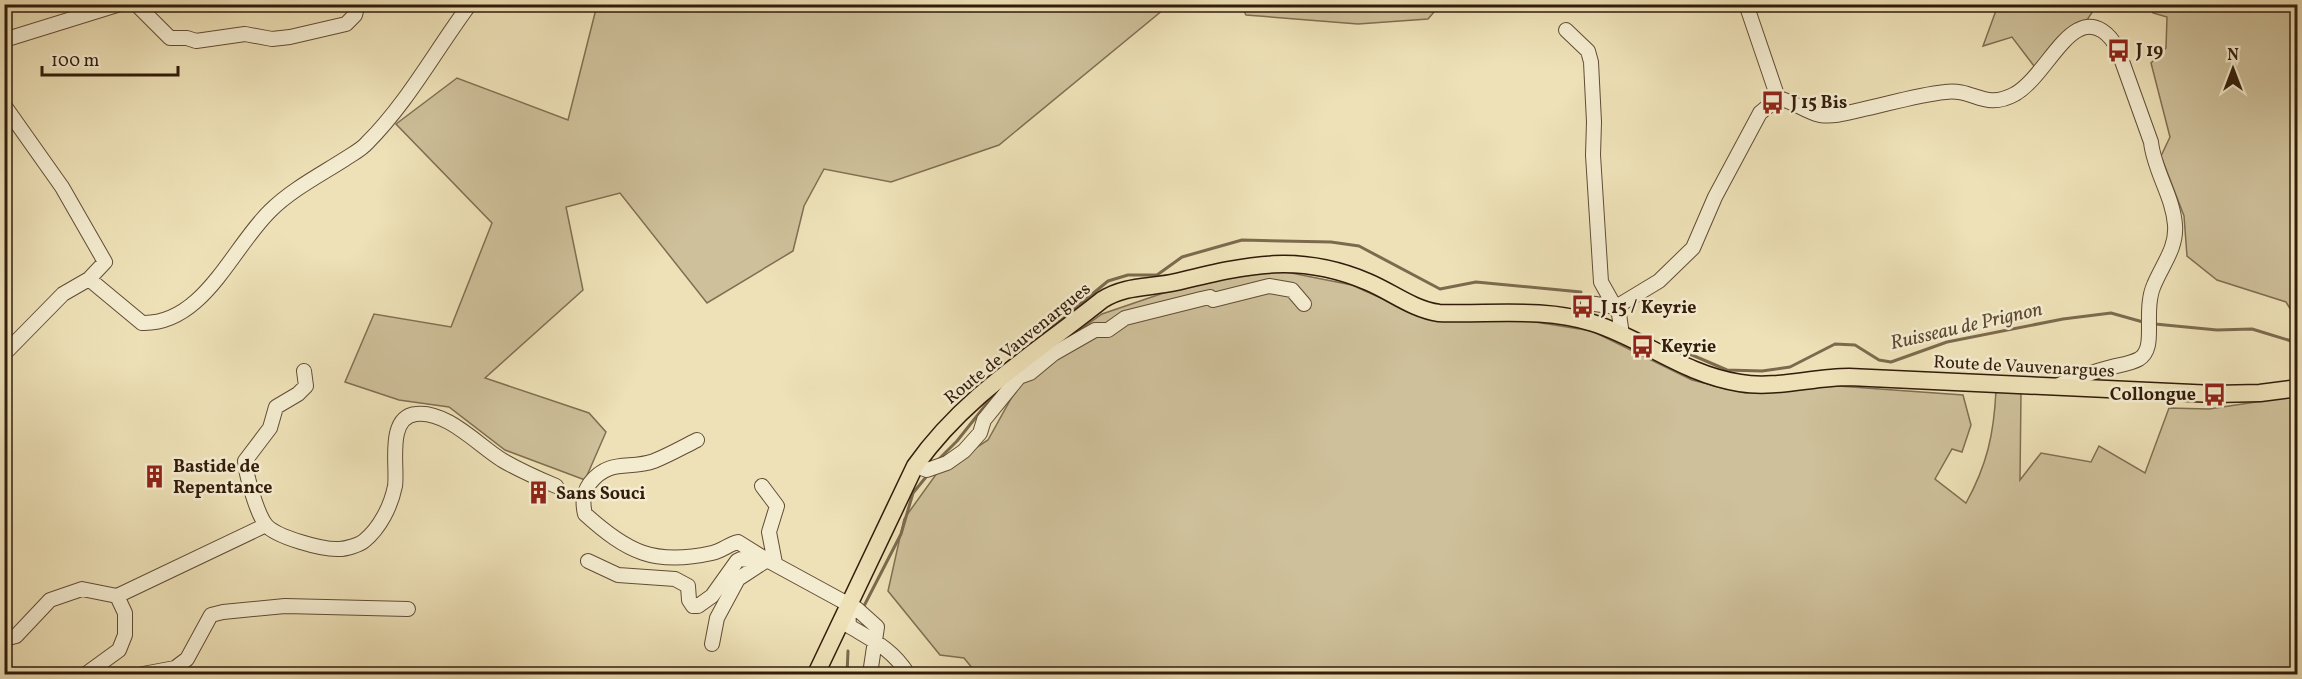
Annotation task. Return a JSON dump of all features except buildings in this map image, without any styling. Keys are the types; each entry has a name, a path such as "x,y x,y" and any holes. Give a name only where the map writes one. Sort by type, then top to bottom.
{"main road":[{"name":"Route de Vauvenargues","path":"816,675 857,609 880,555 896,506 915,466 954,417 1015,373 1112,293 1123,289 1173,283 1220,271 1274,263 1312,265 1358,278 1425,311 1447,314 1549,314 1595,323 1679,364 1711,377 1743,384 1759,385 1827,377 1849,377 2052,388 2086,383 2214,394 2260,393 2298,388"},
{"name":"Route de Vauvenargues","path":"822,675 853,628 857,609"}],"street":[{"path":"4,40 120,4"},
{"path":"136,4 170,38 187,38 196,41 245,34 272,39 334,28 346,24 355,15 358,4"},
{"path":"89,279 142,323 167,320 188,309 224,271 250,232 272,209 366,145 423,75 470,4"},
{"path":"1746,4 1778,98"},
{"path":"1588,303 1616,307 1659,281 1693,248 1715,197 1760,113 1778,98 1790,100 1818,115 1836,116 1931,93 1949,91 1965,93 1983,101 1997,102 2016,94 2038,74 2079,29 2097,28 2108,33 2118,50 2151,142 2153,158 2171,207 2175,226 2174,243 2153,287 2149,341 2145,352 2140,358 2103,369 2086,383"},
{"path":"1566,30 1588,51 1591,62 1593,155 1601,282 1619,314 1622,336"},
{"path":"4,105 62,187 105,262 89,279 63,294 8,350 4,351"},
{"path":"1573,317 1588,303 1601,282"},
{"path":"915,466 927,470 947,463 964,451 980,433 984,420 1015,373 1030,373 1053,354 1095,330 1108,330 1125,318 1210,297 1213,300 1269,286 1292,290 1304,304"},
{"path":"304,371 306,386 298,394 276,407 270,428 245,461 246,476 266,525 277,533 327,549 342,549 363,542 379,524 392,498 396,482 394,456 398,428 403,421 415,414 441,416 502,460 556,486"},
{"path":"697,440 653,461 605,468 584,492 585,514 628,548 644,555 686,557 713,553 738,542 768,562 857,609 877,627 870,675"},
{"path":"762,486 777,506 769,532 768,562"},
{"path":"4,639 16,636 50,600 82,589 117,596 266,525"},
{"path":"588,561 618,575 675,579 683,582 688,586 689,600 693,606 698,606 712,596 737,561 741,559 768,562"},
{"path":"712,644 717,618 738,579 768,562"},
{"path":"86,675 119,650 125,635 125,613 117,596"},
{"path":"143,675 175,668 187,659 211,615 222,612 285,606 408,609"},
{"path":"853,628 876,643 884,645 908,675"}],"shaded area":[{"path":"1352,4 1440,5 1428,19 1358,24 1246,15 1241,5 1350,7"},
{"path":"597,5 1169,5 999,145 891,182 824,169 804,206 793,251 707,303 620,193 566,207 583,290 485,378 589,413 606,432 585,480 505,450 449,407 399,400 345,382 374,314 451,327 492,223 396,124 457,78 568,120"},
{"path":"1998,5 2097,5 2087,20 2074,28 2037,70 2012,37 1983,46"},
{"path":"2151,5 2297,5 2297,320 2286,302 2217,280 2187,256 2184,216 2161,156 2170,137 2151,63 2166,48 2167,17 2153,13"},
{"path":"1271,269 1352,285 1425,318 1509,318 1592,331 1692,380 1745,393 1824,385 1963,395 1971,425 1962,452 1952,449 1935,479 1966,503 1979,476 1988,449 1996,390 2021,392 2020,480 2041,453 2091,462 2099,446 2145,473 2169,408 2209,409 2297,396 2297,674 977,674 964,658 940,655 888,591 904,519 937,473 988,440 1029,366 1102,314 1184,286"}],"waterway":[{"name":"Ruisseau de Prignon","path":"1044,334 1108,281 1128,275 1157,275 1182,257 1242,240 1331,242 1359,246 1440,289 1476,282 1581,292"},
{"name":"Ruisseau de Prignon","path":"1669,350 1678,349 1727,370 1762,371 1790,367 1835,344 1855,345 1879,360 1891,362 1947,342 2063,319 2111,313 2143,322"},
{"name":"Ruisseau de Prignon","path":"2155,324 2217,330 2252,329 2298,343"},
{"name":"Ruisseau de Prignon","path":"938,460 957,441 996,392"},
{"name":"Ruisseau de Prignon","path":"864,606 901,534 913,493 926,477"},
{"name":"Ruisseau de Prignon","path":"847,674 848,651"}],"place":[{"name":"J 19","path":"2118,50"},
{"name":"J 15 Bis","path":"1773,102"},
{"name":"J 15 / Keyrie","path":"1583,307"},
{"name":"Keyrie","path":"1643,346"},
{"name":"Collongue","path":"2214,394"},
{"name":"Bastide de Repentance","path":"155,476"},
{"name":"Sans Souci","path":"538,493"}]}
